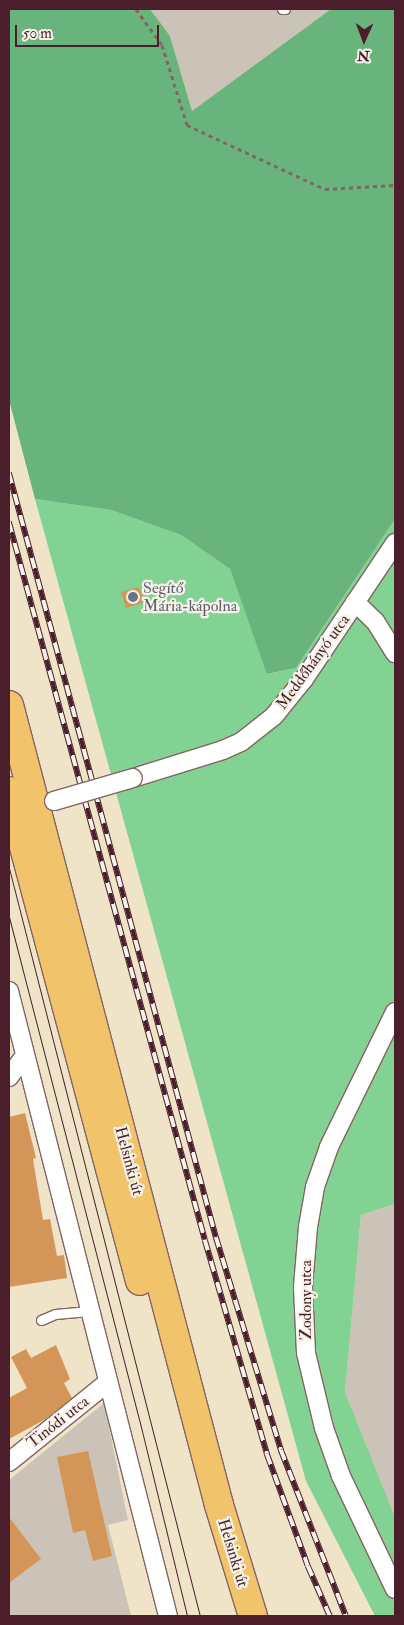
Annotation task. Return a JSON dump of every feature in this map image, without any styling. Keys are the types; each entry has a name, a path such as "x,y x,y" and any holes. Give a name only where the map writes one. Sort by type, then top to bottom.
{"main road":[{"name":"Helsinki út","path":"9,705 45,803 216,1496 253,1616"},
{"name":"Helsinki út","path":"9,792 214,1555 236,1616"},
{"path":"9,792 21,802 45,803"},
{"path":"20,833 26,818 45,803"}],"street":[{"name":"Meddőhányó utca","path":"45,803 223,750 260,728 304,679 395,543"},
{"path":"355,602 375,620 395,652"},
{"path":"9,991 14,1067 89,1311 168,1616"},
{"name":"Zodony utca","path":"395,1012 329,1147 316,1187 308,1227 303,1295 306,1353 324,1428 341,1476 395,1589"},
{"name":"Tinódi utca","path":"9,1462 108,1383"}],"lane":[{"path":"41,1320 56,1314 89,1311"}],"path":[{"path":"136,9 162,45 187,125 326,188 395,185"}],"shaded area":[{"path":"150,9 331,9 192,111 170,36"},
{"path":"395,1204 395,1517 345,1392 361,1215"},
{"path":"104,1403 128,1520 108,1525 131,1616 9,1616 9,1480"}],"green space":[{"path":"9,9 150,9 170,36 192,111 331,9 395,9 395,519 296,668 267,674 230,569 181,535 111,510 35,499 9,400"},
{"path":"35,499 111,510 181,535 230,569 268,674 296,668 395,519 395,1204 361,1215 345,1392 395,1517 395,1616 375,1616 306,1481"}],"building":[{"name":"Segítő Mária-kápolna","path":"139,587 145,602 126,608 121,592"},
{"path":"25,1113 36,1158 33,1159 43,1220 50,1219 57,1256 64,1255 67,1278 9,1287 9,1117"},
{"path":"56,1345 70,1379 64,1383 72,1398 44,1420 9,1439 9,1398 27,1388 11,1357 26,1349 31,1358"},
{"path":"88,1451 112,1556 93,1561 85,1530 73,1533 57,1457"},
{"path":"9,1517 41,1559 9,1583"}],"tram line":[{"path":"9,868 200,1616"},
{"path":"9,917 141,1427 187,1616"}],"railway":[{"path":"9,473 216,1237 281,1450 346,1616"},
{"path":"9,522 205,1240 267,1454 308,1566 330,1616"}],"place":[{"name":"Segítő Mária-kápolna","path":"133,597"}]}
